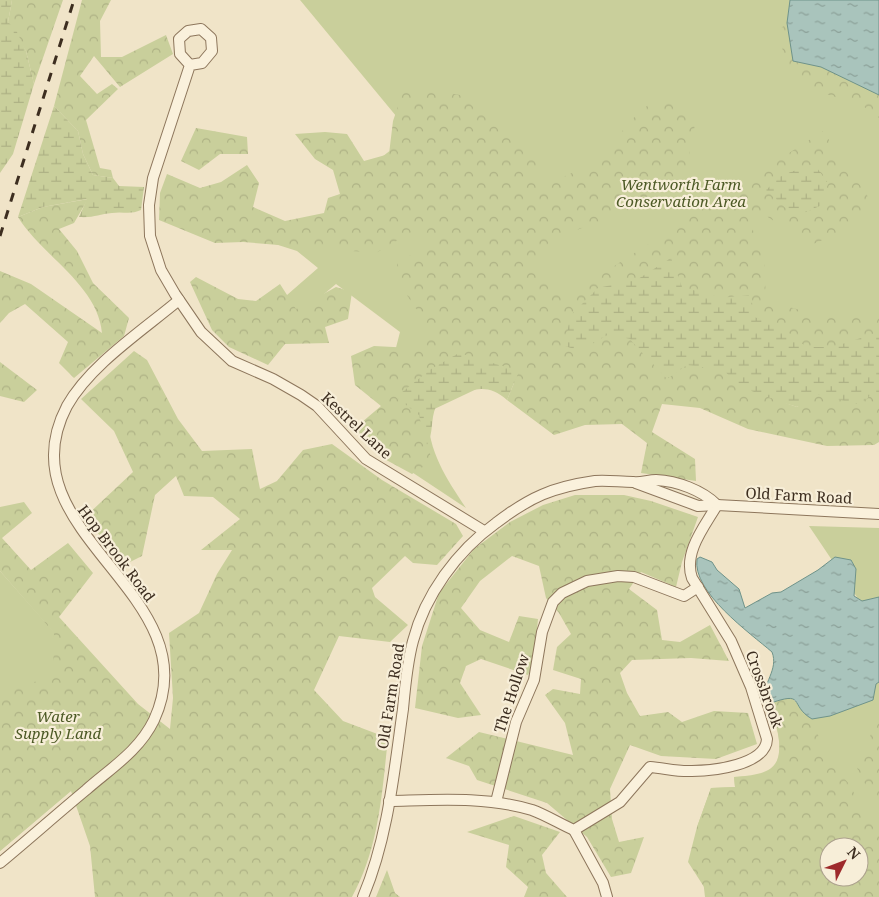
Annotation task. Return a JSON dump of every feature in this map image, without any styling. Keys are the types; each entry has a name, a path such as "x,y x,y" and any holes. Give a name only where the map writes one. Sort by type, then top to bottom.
{"street":[{"name":"Kestrel Lane","path":"190,65 153,178 149,205 150,236 155,252 161,270 179,300 201,332 232,361 273,379 302,395 317,406 366,459 484,531"},
{"name":"Hop Brook Road","path":"0,863 133,750 153,721 160,705 164,669 162,651 156,636 140,606 80,533 70,517 56,485 53,455 62,416 76,392 98,368 179,300"},
{"name":"Old Farm Road","path":"363,897 382,837 413,640 423,614 442,578 455,561 484,531 524,503 556,488 607,480 660,481 699,491 717,505"},
{"name":"Old Farm Road","path":"635,482 698,506 717,505 879,514"},
{"name":"Crossbrook","path":"574,830 620,802 650,767 694,772 737,765 758,755 767,747 764,730 745,672 731,641 688,568 694,546 717,505"},
{"name":"The Hollow","path":"496,802 516,722 534,680 542,632 553,602 574,586 610,576 634,577 679,595 689,594 698,587"},
{"path":"388,800 496,802 533,811 574,830 604,883 607,897"}],"green space":[{"path":"0,0 12,0 8,22 16,30 26,51 34,84 13,154 0,173"},
{"path":"12,0 63,0 34,84 26,51 8,22"},
{"path":"82,0 111,0 100,21 101,57 122,57 166,35 173,54 120,87 94,56 80,76 97,94 112,84 118,89 86,120 100,168 111,170 113,178 93,175 83,154 78,131 54,106"},
{"name":"Wentworth Farm Conservation Area","path":"300,0 879,0 879,422 701,387 554,379 483,386 428,412 434,451 451,486 466,508 371,445 400,332 336,284 251,355 232,343 318,268 297,251 162,208 342,243 363,172 411,134"},
{"path":"787,23 793,61 821,67 879,95 879,118 863,106 817,91 784,61 780,29"},
{"path":"405,86 460,95 515,143 547,159 531,178 546,185 602,159 629,122 648,105 678,99 696,119 686,172 649,202 551,240 535,261 547,285 568,296 823,131 873,204 842,232 811,245 760,212 749,221 764,256 766,301 837,317 865,316 879,313 879,332 833,347 806,347 780,326 754,317 750,295 722,298 682,287 671,259 638,279 598,288 580,351 609,334 630,339 648,359 723,370 743,388 797,407 815,394 861,405 871,394 879,393 879,442 874,445 827,446 748,429 700,408 662,404 652,432 695,459 696,481 641,473 647,443 622,424 585,425 554,435 507,400 519,371 459,353 397,397 419,415 432,461 412,474 379,456 355,428 381,406 355,385 351,356 374,346 413,348 429,328 398,282 397,259 427,251 439,238 415,230 376,253 243,242 215,243 159,220 160,193 167,174 200,188 221,182 247,165 259,183 253,207 285,221 324,213 328,198 340,194 333,170 315,159 295,134 325,132 347,134 364,161 389,154 393,121","holes":["814,164 788,210 766,190 782,175"]},
{"path":"54,106 78,131 83,154 93,175 113,178 119,186 144,187 141,210 79,217 87,199 43,207 18,217"},
{"path":"196,128 247,137 248,154 220,154 199,170 181,161"},
{"path":"814,164 828,183 822,205 801,214 788,210 766,190 782,175"},
{"path":"88,199 74,223 59,229 77,251 93,283 129,318 124,336 74,378 59,363 68,342 25,304 9,313 0,323 0,271 31,284 102,333 98,316 91,300 80,285 28,231 18,217 43,207"},
{"path":"671,258 682,287 722,298 751,295 754,317 780,326 806,347 833,347 879,332 879,393 871,394 861,405 815,394 797,407 743,388 723,370 687,365 667,379 630,339 609,334 580,351 565,346 570,316 598,288 638,279"},
{"path":"196,277 238,299 256,301 280,284 296,309 336,287 352,292 348,319 325,327 329,343 285,344 268,365 229,347 212,330 190,282"},
{"path":"134,351 147,360 178,419 202,451 252,449 260,489 277,481 303,450 332,444 382,480 456,524 463,536 437,565 413,563 405,556 372,588 375,597 408,625 390,642 339,636 314,690 343,721 388,738 374,840 361,878 352,897 95,897 90,846 71,791 0,851 0,686 12,689 53,676 54,633 0,571 0,507 24,502 32,513 2,538 31,570 68,543 93,573 59,617 138,704 170,729 173,698 169,633 199,613 217,574 232,550 201,550 240,519 213,497 184,496 176,476 155,495 142,556 126,564 84,518 133,472 114,431 81,399"},
{"path":"459,353 519,371 507,400 498,393 481,389 463,393 436,406 431,436 427,445 419,415 396,397 431,369"},
{"path":"0,362 37,390 24,402 0,396"},
{"path":"575,495 624,495 651,501 698,517 682,562 676,587 641,572 629,589 657,610 662,640 680,642 710,625 729,661 691,658 632,660 620,673 627,693 640,716 668,712 682,722 714,711 748,713 757,744 716,759 661,756 630,745 610,789 612,819 619,842 644,837 631,873 611,877 587,837 547,803 477,780 469,766 446,758 479,732 573,755 565,723 545,695 553,689 580,694 581,679 553,670 557,647 571,634 559,613 546,598 539,566 512,556 480,581 461,608 480,630 509,642 519,616 538,619 534,662 528,675 481,659 466,666 460,683 481,715 458,718 415,708 422,646 439,593 474,549 510,522 543,505"},
{"path":"809,526 879,528 879,881 869,864 869,837 819,837 819,851 705,897 697,827 711,788 735,787 734,777 758,774 773,767 779,752 777,727 875,624"},
{"name":"Water Supply Land","path":"0,571 137,726 94,771 0,851"},
{"path":"788,697 793,699 812,719 826,756 849,784 879,837 879,897 705,897 706,890 688,862 697,827 711,788 735,787 734,777 766,773 774,767 780,751 775,720 769,703"},
{"path":"879,714 879,812 853,760 864,751"},
{"path":"514,816 560,832 542,855 546,873 567,897 524,897 528,887 506,867 509,845 467,832"},
{"path":"387,870 395,893 400,897 376,897"}],"water":[{"path":"790,0 879,0 879,95 821,67 793,61 787,23"},
{"path":"700,557 712,562 717,570 739,589 745,608 772,593 781,592 818,570 835,557 851,560 856,569 854,596 862,601 879,597 879,682 876,684 873,700 830,716 812,719 800,709 793,699 788,698 768,704 764,702 765,689 772,671 774,659 772,652 737,623 713,598 698,572 697,559"}],"railway":[{"path":"0,236 74,0"}]}
